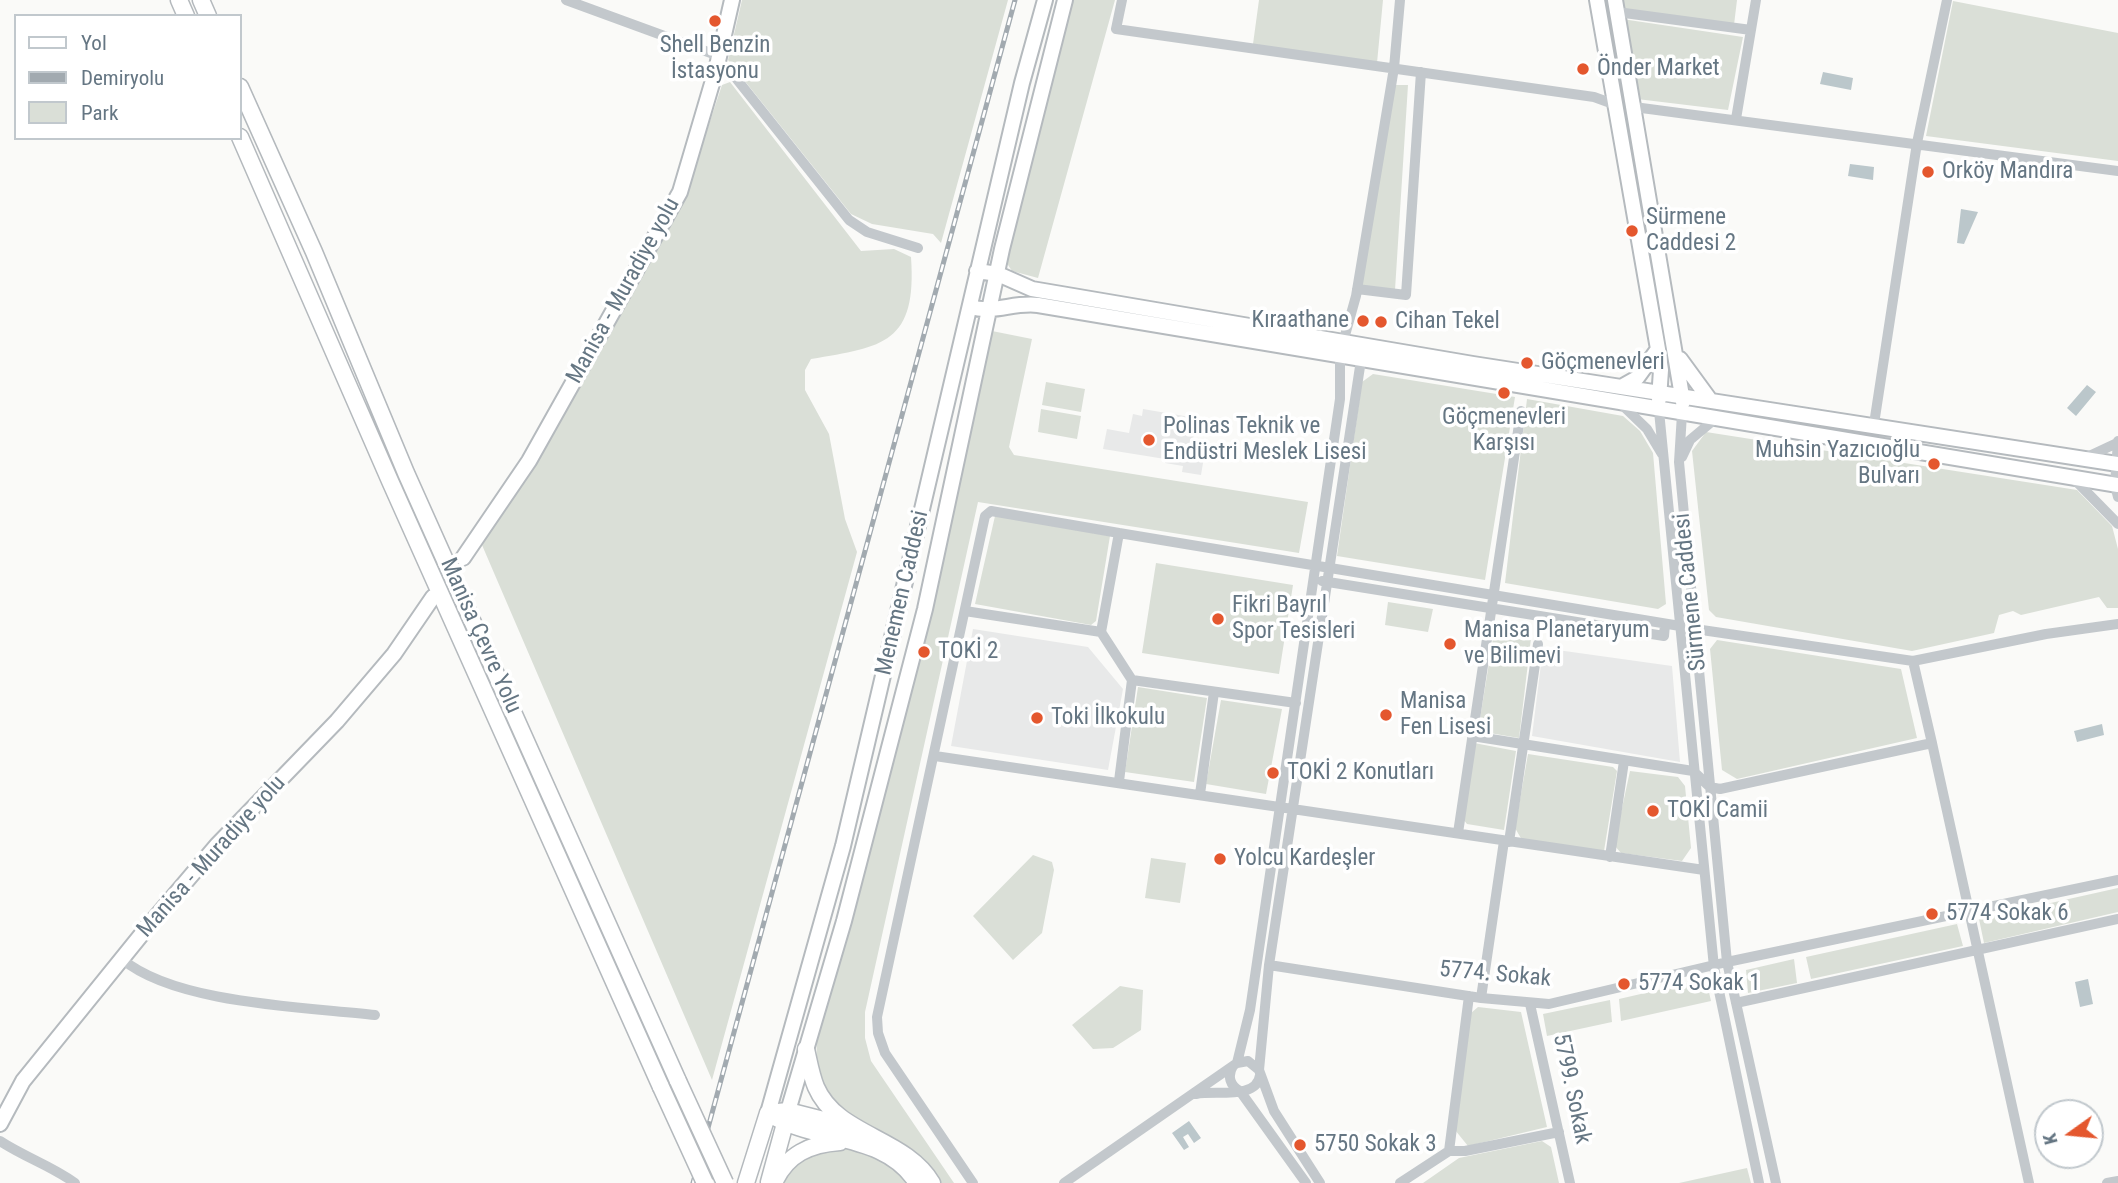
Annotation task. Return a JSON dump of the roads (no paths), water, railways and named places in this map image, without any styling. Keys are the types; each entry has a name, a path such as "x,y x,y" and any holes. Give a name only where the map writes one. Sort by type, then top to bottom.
{"highway":[{"name":"Manisa Çevre Yolu","path":"242,91 314,252 405,472 724,1183"},
{"name":"Manisa Çevre Yolu","path":"241,140 390,481 705,1183"},
{"path":"806,1049 816,1088 831,1109 900,1150 920,1166 932,1183"},
{"path":"768,1113 860,1128"},
{"name":"Menemen Caddesi","path":"746,1183 768,1113"},
{"path":"787,1117 850,1142"},
{"name":"Menemen Caddesi","path":"771,1183 787,1117"},
{"path":"771,1183 790,1158 810,1147 850,1142 867,1144 900,1162 917,1183"}],"main road":[{"name":"Manisa - Muradiye yolu","path":"463,558 529,461 680,192 732,0"},
{"name":"Menemen Caddesi","path":"768,1113 843,846 977,271 1045,0"},
{"name":"Menemen Caddesi","path":"787,1117 844,921 925,609 989,312 1065,0"},
{"name":"Sürmene Caddesi","path":"1597,0 1658,349 1661,370 1659,411"},
{"name":"Sürmene Caddesi","path":"1616,6 1683,395 1682,414"},
{"path":"1616,105 1634,107"},
{"path":"977,271 998,274 1031,289 1620,387 1874,424 2117,464"},
{"path":"970,307 989,312 1016,304 1038,306 2073,478 2117,489"},
{"path":"1340,356 1344,340"},
{"path":"1361,360 1364,343"},
{"path":"1620,387 1637,378 1658,349"},
{"path":"1674,350 1710,400"},
{"name":"Manisa - Muradiye yolu","path":"0,1124 23,1081 122,959 217,845 345,712 394,654 433,597"}],"street":[{"path":"566,0 717,63 735,77 849,220 867,232 918,248"},
{"path":"1122,0 1116,29 1594,97 1616,105"},
{"path":"1344,340 1357,289 1394,68 1400,0"},
{"path":"1736,119 1756,0"},
{"path":"1874,424 1917,144 1947,0"},
{"path":"1616,6 1751,30"},
{"path":"1357,289 1406,295 1420,72"},
{"path":"1634,107 2118,171"},
{"path":"1306,1183 1230,1080 1250,1010 1340,399 1340,356"},
{"path":"1195,1094 1254,1088 1260,1073 1269,965 1327,567 1361,360"},
{"path":"1619,402 1647,429 1665,458"},
{"path":"1458,833 1521,411"},
{"name":"Sürmene Caddesi","path":"1659,411 1714,967 1759,1183"},
{"name":"Sürmene Caddesi","path":"1682,414 1679,462 1727,962 1776,1183"},
{"path":"1679,462 1690,440 1715,419"},
{"path":"2080,458 2095,455 2118,442"},
{"path":"2117,489 2118,442"},
{"path":"2073,478 2118,524"},
{"path":"973,1183 894,1069 878,1034 880,1003 985,516 991,511 1680,626"},
{"path":"1119,533 1101,632 1132,680 1119,781"},
{"path":"1312,579 1664,636 1665,624"},
{"path":"965,611 1101,632"},
{"path":"1695,629 1913,660 2046,634 2118,624"},
{"path":"1481,998 1538,644"},
{"path":"1913,660 2029,1183"},
{"path":"1132,680 1296,703"},
{"path":"1200,794 1214,692"},
{"path":"1472,736 1693,771 1710,787 1720,789 1932,743"},
{"path":"935,756 1119,781 1704,870"},
{"path":"1610,856 1624,761"},
{"name":"5774. Sokak","path":"1269,965 1530,1004 1566,1001 1727,962 2118,880"},
{"path":"1736,1003 2118,919"},
{"path":"122,959 138,972 209,995 375,1015"},
{"path":"1449,1151 1469,996"},
{"name":"5799. Sokak","path":"1530,1004 1570,1183"},
{"path":"1064,1183 1235,1064 1248,1061 1260,1073 1274,1111 1320,1183"},
{"path":"1399,1183 1449,1151 1465,1151 1559,1132"},
{"path":"0,1141 26,1158 48,1164 75,1183"},
{"path":"2107,1183 2118,1181"}],"railway":[{"path":"693,1183 1015,0"}],"place":[{"name":"Shell Benzin İstasyonu","path":"715,21"},
{"name":"Önder Market","path":"1583,69"},
{"name":"Orköy Mandıra","path":"1928,172"},
{"name":"Sürmene Caddesi 2","path":"1632,231"},
{"name":"Kıraathane","path":"1363,321"},
{"name":"Cihan Tekel","path":"1381,322"},
{"name":"Göçmenevleri","path":"1527,363"},
{"name":"Göçmenevleri Karşısı","path":"1504,393"},
{"name":"Polinas Teknik ve Endüstri Meslek Lisesi","path":"1149,440"},
{"name":"Muhsin Yazıcıoğlu Bulvarı","path":"1934,464"},
{"name":"Fikri Bayrıl Spor Tesisleri","path":"1218,619"},
{"name":"Manisa Planetaryum ve Bilimevi","path":"1450,644"},
{"name":"TOKİ 2","path":"924,652"},
{"name":"Manisa Fen Lisesi","path":"1386,715"},
{"name":"Toki İlkokulu","path":"1037,718"},
{"name":"TOKİ 2 Konutları","path":"1273,773"},
{"name":"TOKİ Camii","path":"1653,811"},
{"name":"Yolcu Kardeşler","path":"1220,859"},
{"name":"5774 Sokak 6","path":"1932,914"},
{"name":"5774 Sokak 1","path":"1624,984"},
{"name":"5750 Sokak 3","path":"1300,1145"}]}
